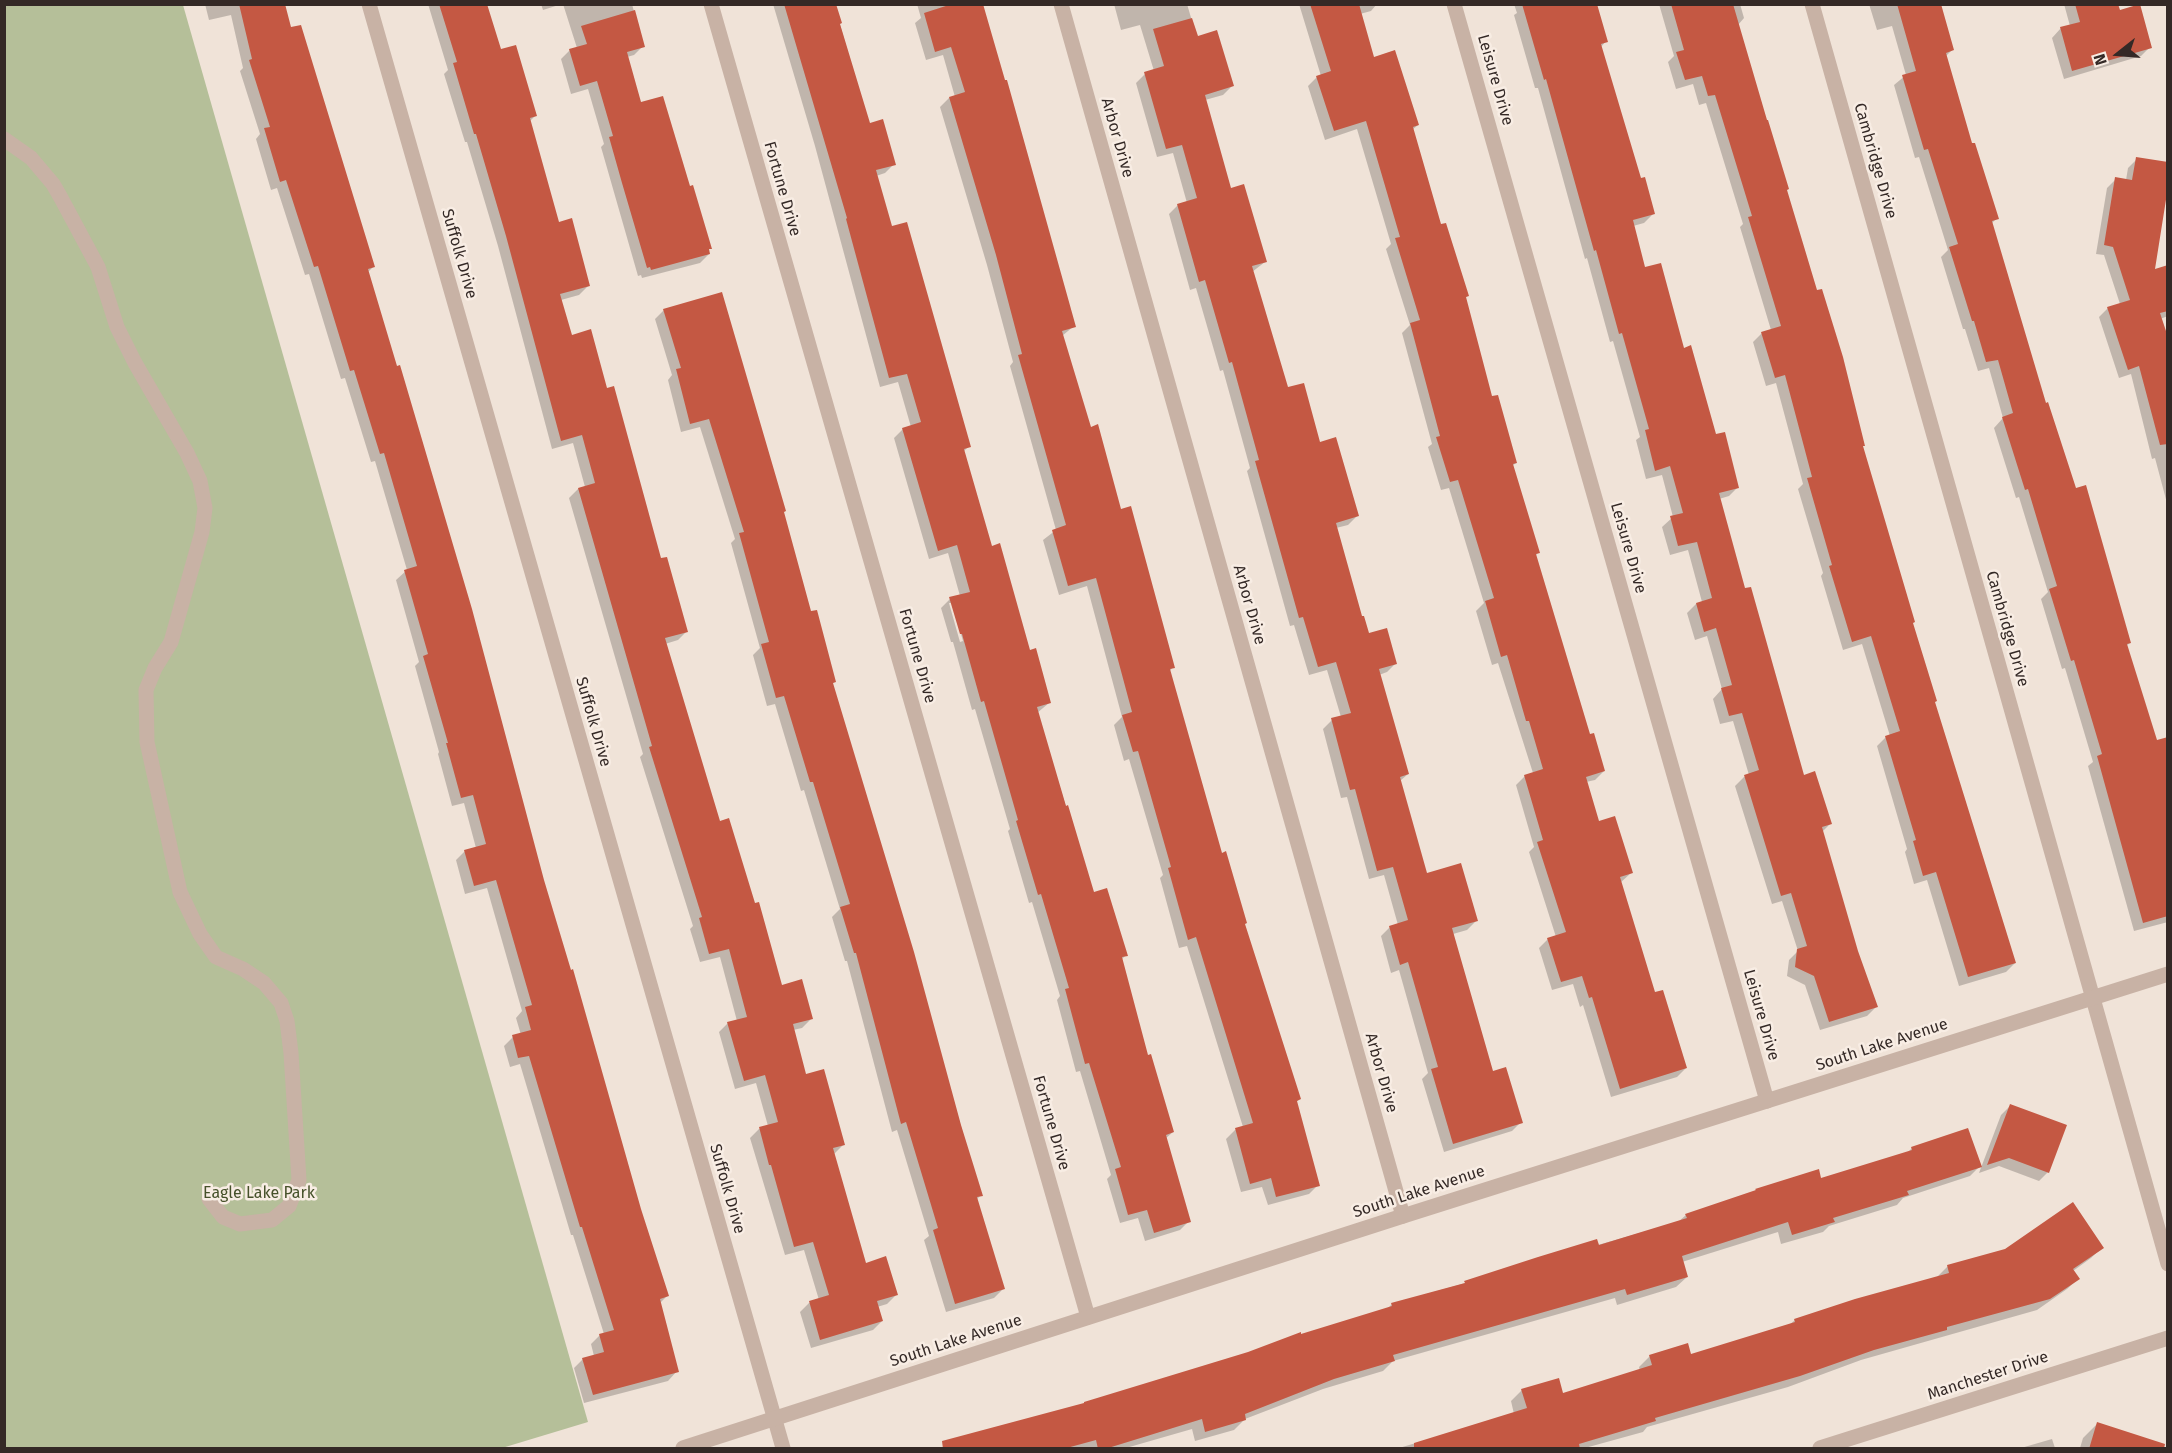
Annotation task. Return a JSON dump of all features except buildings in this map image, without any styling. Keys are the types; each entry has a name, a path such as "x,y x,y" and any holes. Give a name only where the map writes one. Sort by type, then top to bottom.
{"street":[{"name":"Suffolk Drive","path":"369,4 783,1449"},
{"name":"Fortune Drive","path":"711,4 1088,1317"},
{"name":"Arbor Drive","path":"1061,4 1403,1216"},
{"name":"Leisure Drive","path":"1454,4 1767,1101"},
{"name":"Cambridge Drive","path":"1812,4 2168,1264"},
{"path":"4,139 31,158 53,184 99,267 117,327 187,453 200,481 205,508 202,532 171,642 155,668 146,690 147,742 180,892 200,934 216,957 243,969 264,983 281,1003 287,1021 291,1053 299,1180 289,1206 272,1220 240,1224 223,1217 209,1199"},
{"name":"South Lake Avenue","path":"683,1449 1403,1216 2168,974"},
{"name":"Manchester Drive","path":"1820,1449 2168,1338"}],"green space":[{"name":"Eagle Lake Park","path":"4,5 183,5 588,1422 502,1448 5,1448"}]}
